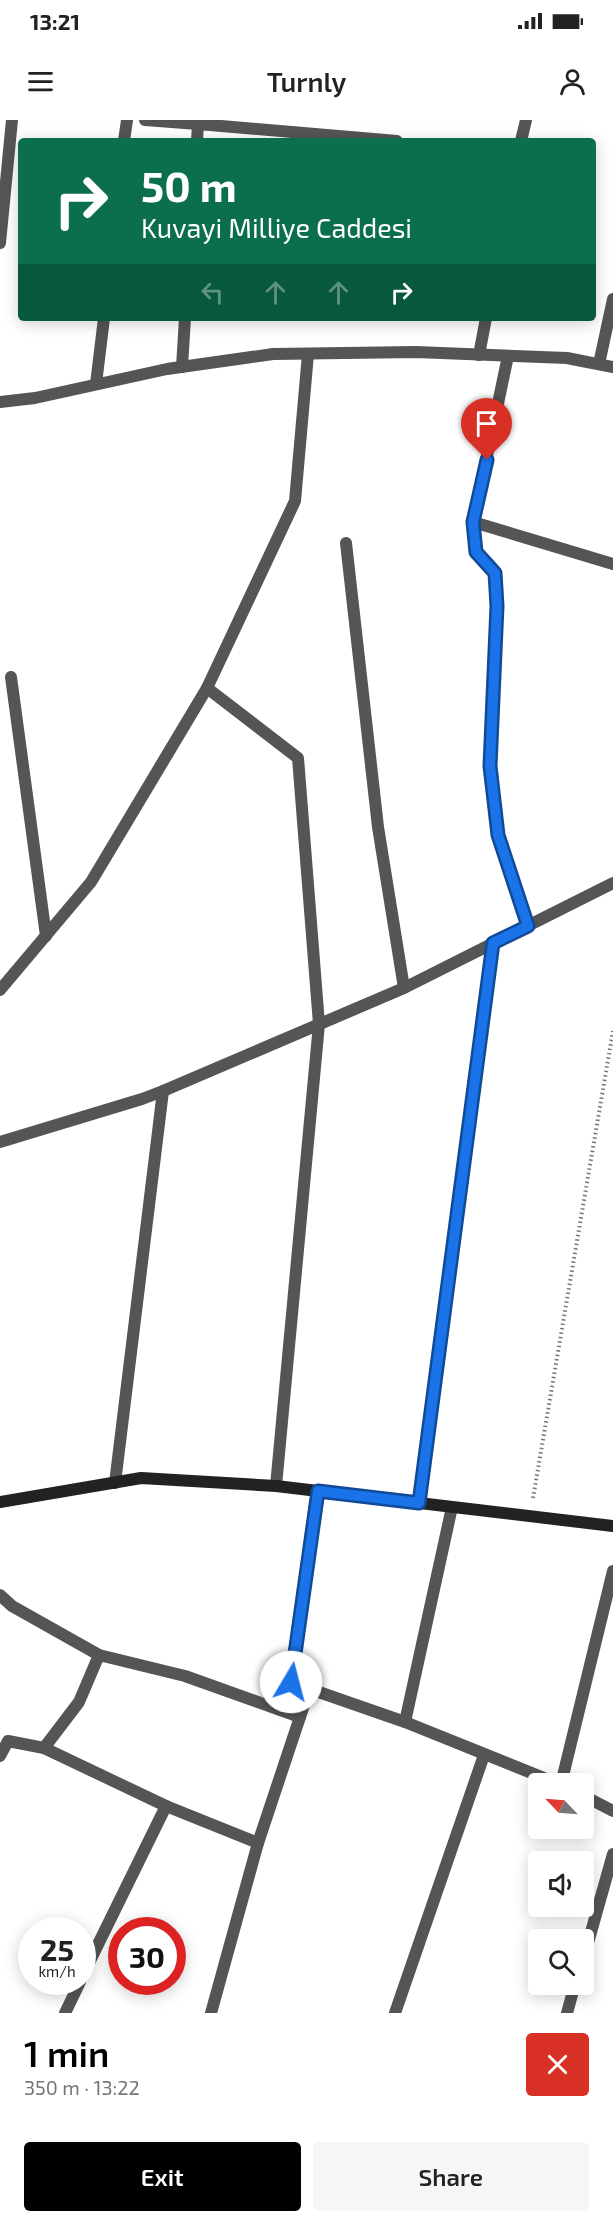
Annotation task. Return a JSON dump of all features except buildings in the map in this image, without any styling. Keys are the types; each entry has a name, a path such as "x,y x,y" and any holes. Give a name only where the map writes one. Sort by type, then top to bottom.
{"street":[{"path":"0,243 12,120"},
{"path":"124,138 127,120"},
{"path":"146,120 362,138"},
{"path":"522,138 526,120"},
{"path":"197,138 198,124"},
{"path":"599,364 613,299"},
{"path":"96,384 104,321"},
{"path":"182,367 185,321"},
{"path":"479,355 485,321"},
{"path":"0,402 35,398 182,367 273,354 416,352 567,358 613,367"},
{"path":"0,990 91,882 207,688 295,501 308,354"},
{"path":"508,356 473,522 476,552 495,573 497,606 490,766 498,835 528,926"},
{"path":"473,522 613,564"},
{"path":"346,543 378,827 404,988"},
{"path":"11,677 45,936"},
{"path":"207,688 298,758 319,1024 276,1486"},
{"path":"0,1142 163,1091 404,988 613,883"},
{"path":"419,1503 493,943"},
{"path":"115,1483 163,1091"},
{"path":"0,1502 141,1478 276,1486 613,1526"},
{"path":"318,1491 291,1682 405,1722 531,1773"},
{"path":"405,1722 452,1507"},
{"path":"563,1773 613,1571"},
{"path":"0,1595 12,1606 99,1655 185,1676 300,1718"},
{"path":"44,1748 79,1702 99,1655"},
{"path":"212,2013 258,1843 310,1687"},
{"path":"0,1756 8,1741 44,1748 166,1806 258,1843"},
{"path":"396,2013 484,1755"},
{"path":"594,1801 613,1811"},
{"path":"96,1948 166,1806"},
{"path":"592,1929 613,1854"},
{"path":"65,2013 74,1995"},
{"path":"567,2013 572,1995"}],"path":[{"path":"530,1516 613,1031"}],"route":[{"path":"291,1682 318,1491 419,1503 493,943 528,926 498,835 490,766 497,606 495,573 476,552 473,522 487,460"}]}
